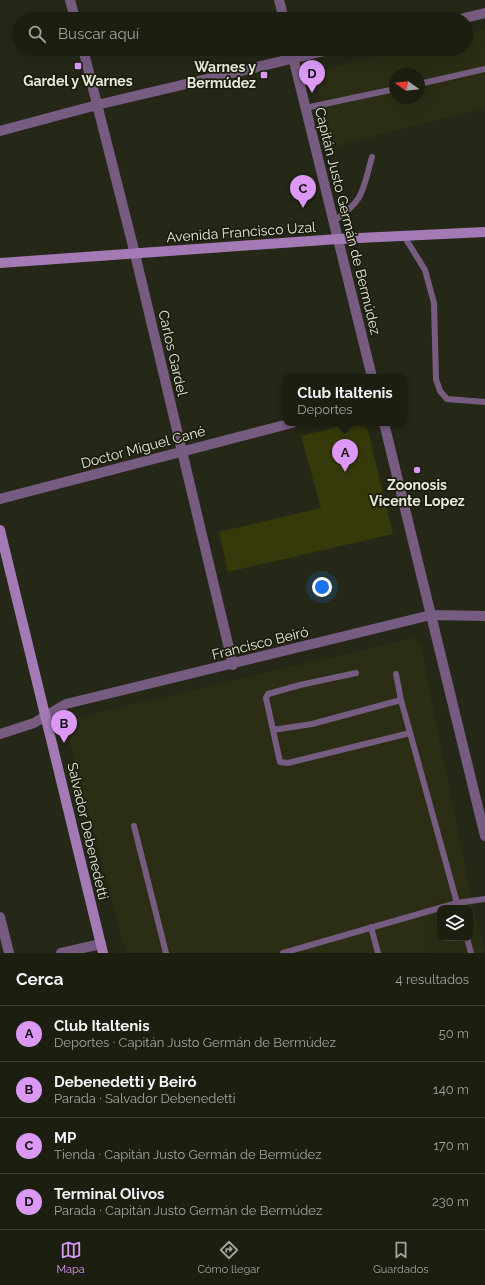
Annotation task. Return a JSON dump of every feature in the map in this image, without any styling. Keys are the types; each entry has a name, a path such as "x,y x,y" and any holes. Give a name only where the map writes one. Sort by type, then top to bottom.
{"main road":[{"name":"Avenida Francisco Uzal","path":"0,264 338,239 485,232"},
{"name":"Salvador Debenedetti","path":"0,530 102,948"}],"street":[{"path":"70,0 73,12"},
{"path":"279,0 282,12"},
{"path":"473,16 485,13"},
{"name":"Carlos Gardel","path":"85,56 135,254 233,665"},
{"path":"0,131 284,56"},
{"name":"Capitán Justo Germán de Bermúdez","path":"293,56 311,107 338,239 371,374"},
{"name":"Doctor Miguel Cané","path":"0,499 283,425"},
{"path":"385,426 485,836"},
{"name":"Francisco Beiró","path":"0,734 20,729 66,704 233,665 431,615 485,616"},
{"path":"0,916 9,953"},
{"path":"61,953 102,948"}],"lane":[{"path":"425,83 485,69"},
{"path":"311,107 389,90"},
{"path":"334,221 358,202 372,157"},
{"path":"404,236 424,270 434,303 436,379 440,390 447,399 485,402"},
{"path":"356,674 300,685 268,694 266,698 280,762 283,764 410,733"},
{"path":"396,674 401,700 458,905"},
{"path":"273,730 312,724 401,700"},
{"path":"134,826 166,953"},
{"path":"462,905 485,899"},
{"path":"283,953 298,951 371,927 437,911"},
{"path":"371,927 378,953"},
{"path":"468,941 471,953"}],"shaded area":[{"path":"485,30 485,108 333,147 315,77 317,71 378,56 473,56 473,33"},
{"path":"413,638 420,643 465,868 485,953 126,953 66,728 76,718"}],"green space":[{"path":"342,426 363,426 368,431 393,534 228,572 219,532 321,508 301,436"}],"place":[{"name":"Gardel y Warnes","path":"78,66"},
{"name":"Warnes y Bermúdez","path":"264,75"},
{"name":"Terminal Olivos","path":"312,93"},
{"name":"MP","path":"303,208"},
{"name":"Zoonosis Vicente Lopez","path":"417,470"},
{"name":"Club Italtenis","path":"345,472"},
{"name":"Debenedetti y Beiró","path":"64,743"}]}
